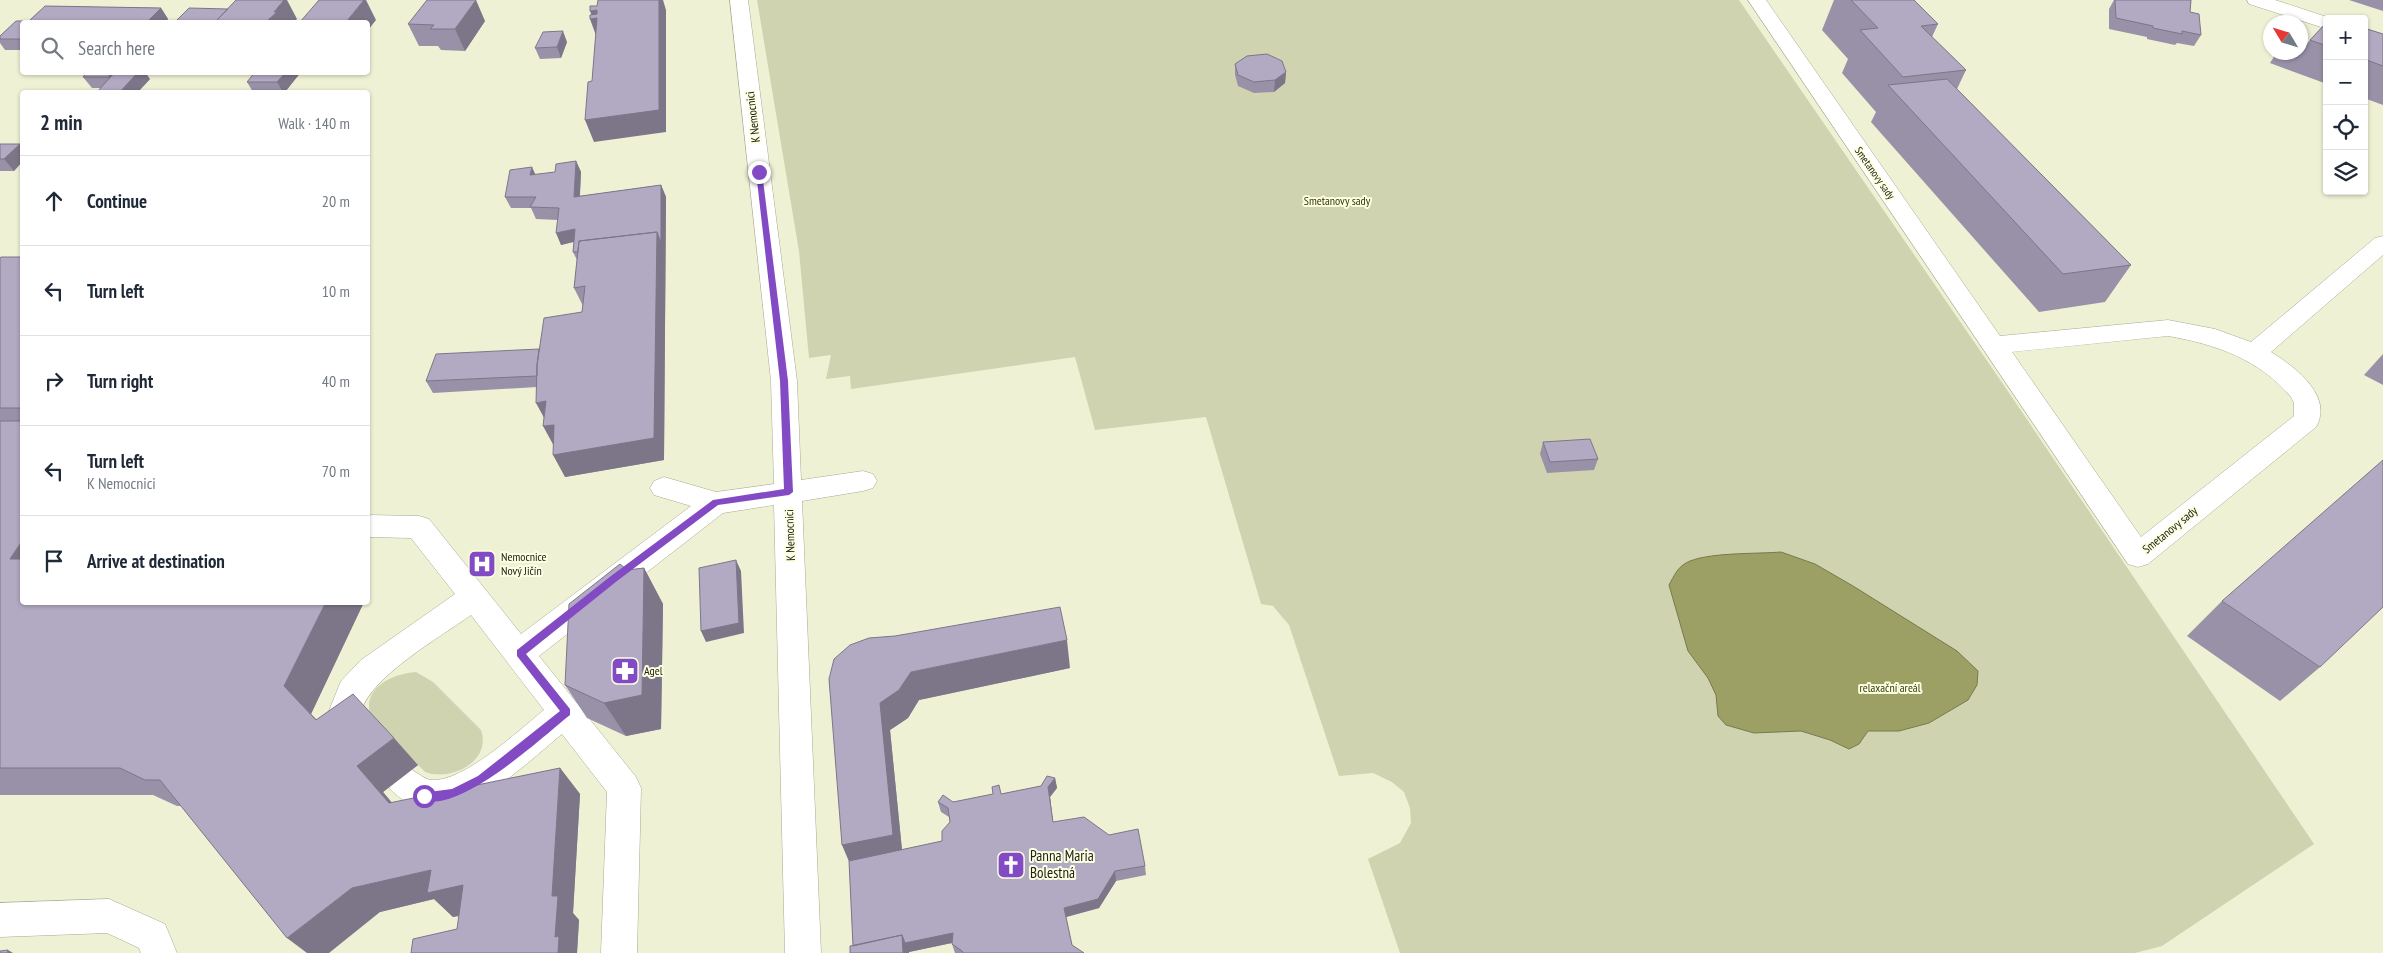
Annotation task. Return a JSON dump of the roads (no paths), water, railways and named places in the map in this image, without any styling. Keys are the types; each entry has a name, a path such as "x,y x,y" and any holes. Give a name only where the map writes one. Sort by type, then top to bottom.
{"street":[{"name":"K Nemocnici","path":"739,0 784,381 803,953"},
{"name":"Smetanovy sady","path":"1757,0 2138,556 2307,420 2307,402 2294,381 2253,354 2223,340 2168,328 1994,345"},
{"path":"2256,0 2323,22"},
{"path":"2253,354 2383,243"},
{"path":"664,488 716,502 862,480"},
{"path":"520,653 614,578 716,502"},
{"path":"370,526 419,527 520,653 624,788 619,953"},
{"path":"360,735 344,713 352,691 372,669 475,596"},
{"path":"401,779 424,796 453,794 481,779 566,712"},
{"path":"0,920 109,916 152,936 159,953"}],"place":[{"name":"Nemocnice Nový Jičín","path":"482,564"},
{"name":"Agel","path":"625,671"},
{"name":"Panna Maria Bolestná","path":"1011,865"}],"park label":[{"name":"relaxační areál","path":"1890,688"}]}
